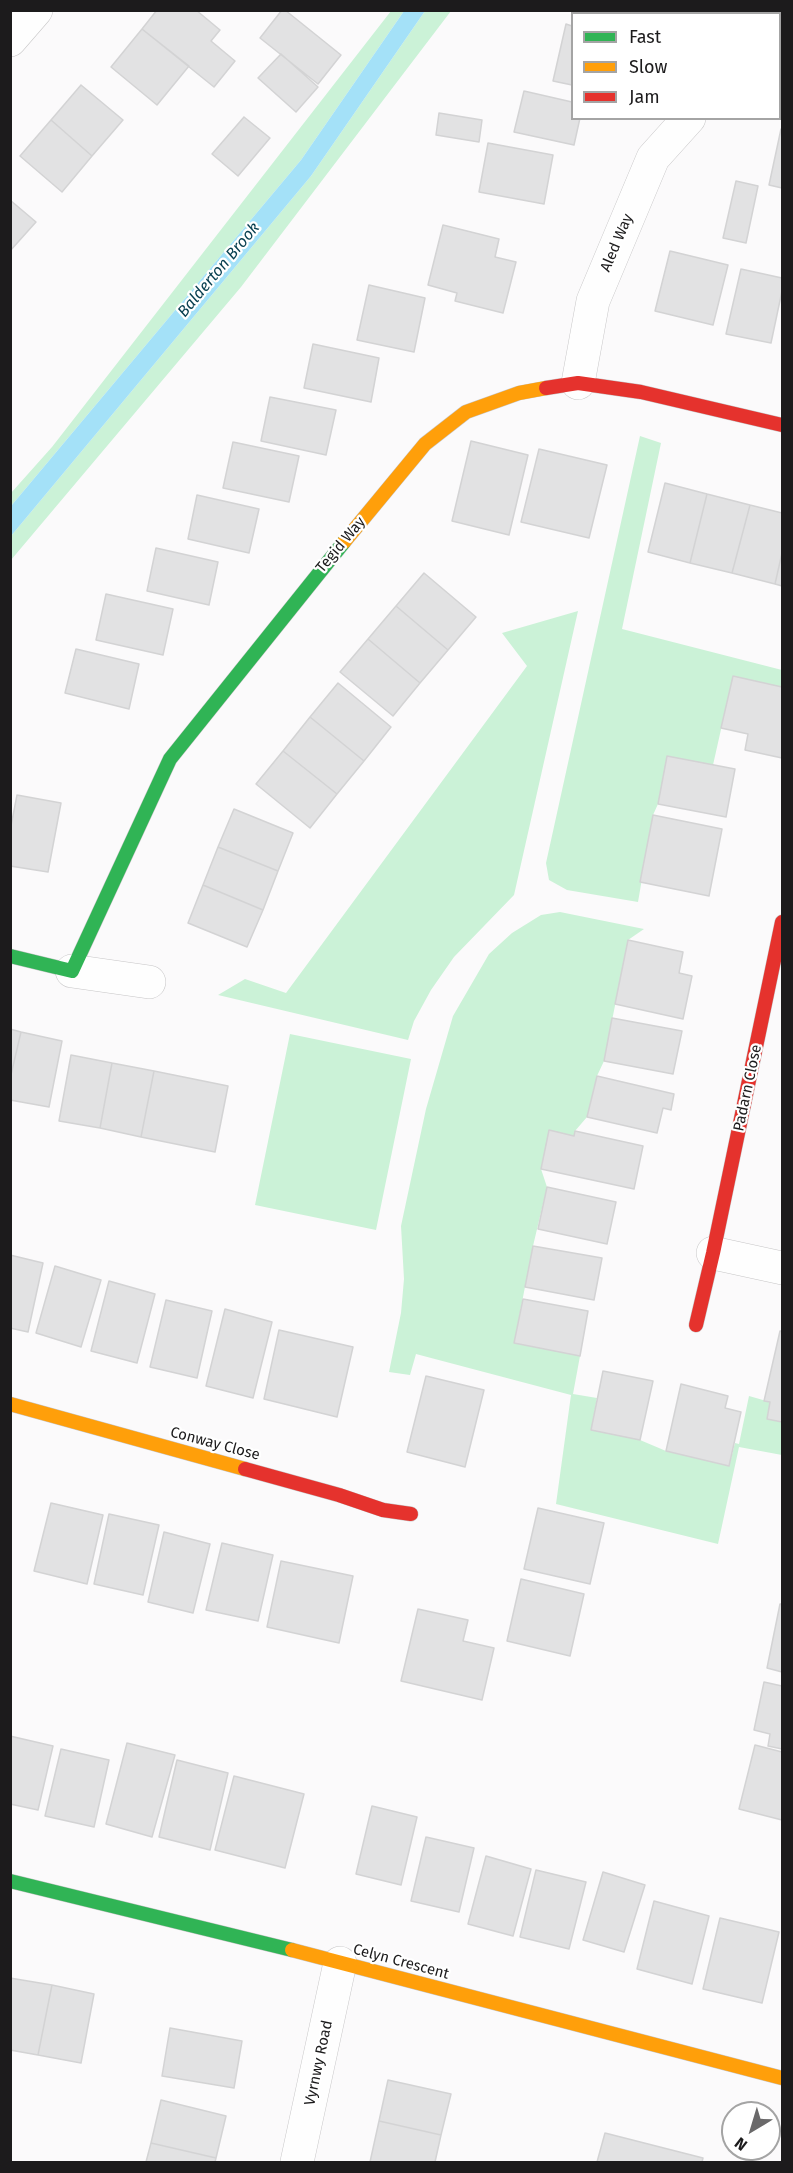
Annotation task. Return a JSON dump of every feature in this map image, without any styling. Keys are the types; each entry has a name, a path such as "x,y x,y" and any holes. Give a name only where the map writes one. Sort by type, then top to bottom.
{"street":[{"path":"10,40 36,10"},
{"name":"Aled Way","path":"578,383 592,301 653,158 687,120"},
{"name":"Tegid Way","path":"72,971 170,759 296,599 425,444 466,412 519,393 578,383 641,392 783,425"},
{"name":"Padarn Close","path":"696,1324 783,922"},
{"path":"10,956 72,971 149,982"},
{"path":"713,1253 783,1268"},
{"name":"Conway Close","path":"10,1404 339,1495 383,1510 411,1514"},
{"name":"Celyn Crescent","path":"10,1881 340,1963 783,2078"},
{"name":"Vyrnwy Road","path":"297,2163 340,1963"}],"green space":[{"path":"391,11 404,11 301,160 11,506 11,493 52,447"},
{"path":"425,11 451,11 241,287 11,560 11,536 311,176"},
{"path":"640,436 661,443 622,629 782,670 782,687 733,676 713,765 667,756 658,804 653,815 638,902 567,890 549,880 546,863"},
{"path":"578,611 514,895 454,957 431,990 414,1021 408,1040 218,995 245,979 286,993 527,666 502,633"},
{"path":"560,912 644,929 628,940 604,1061 597,1076 587,1117 575,1131 574,1136 549,1130 541,1169 547,1187 514,1343 580,1356 573,1394 597,1398 591,1430 640,1440 666,1451 729,1466 735,1443 739,1444 749,1396 770,1402 767,1419 782,1422 782,1455 739,1447 718,1544 556,1504 571,1395 416,1354 410,1375 389,1372 401,1313 404,1279 401,1226 426,1109 453,1016 489,954 512,933 541,915"},
{"path":"290,1034 411,1059 376,1230 255,1205"}],"water":[{"name":"Balderton Brook","path":"404,11 425,11 311,176 11,536 11,506 301,160"}],"building":[{"path":"157,10 196,10 220,30 211,41 235,61 214,87 142,29"},
{"path":"282,10 285,10 341,55 318,84 260,38"},
{"path":"625,10 710,10 710,12 625,12"},
{"path":"566,24 571,26 571,85 553,81"},
{"path":"142,29 189,66 157,105 111,67"},
{"path":"281,54 318,87 296,112 258,78"},
{"path":"81,85 123,120 92,156 51,120"},
{"path":"524,91 571,102 571,120 580,120 574,145 514,132"},
{"path":"439,113 482,120 479,142 436,135"},
{"path":"244,117 270,138 238,176 212,154"},
{"path":"51,120 92,156 62,192 20,156"},
{"path":"782,129 782,188 769,185"},
{"path":"488,143 553,155 544,204 479,192"},
{"path":"736,181 758,186 746,243 723,238"},
{"path":"10,200 36,222 10,251"},
{"path":"443,225 499,239 495,257 516,262 503,313 455,301 457,293 428,285"},
{"path":"670,251 728,265 713,325 655,311"},
{"path":"741,269 782,278 782,291 771,343 726,334"},
{"path":"369,285 425,298 414,352 357,340"},
{"path":"313,344 379,358 371,402 304,388"},
{"path":"270,397 336,410 326,455 261,441"},
{"path":"471,441 528,455 509,535 452,521"},
{"path":"233,442 299,456 289,502 223,488"},
{"path":"539,449 607,465 589,538 521,522"},
{"path":"665,483 707,494 690,563 648,552"},
{"path":"707,494 750,505 732,573 690,563"},
{"path":"197,495 259,509 249,553 188,539"},
{"path":"750,505 782,513 782,553 775,584 732,573"},
{"path":"156,548 218,562 209,605 147,591"},
{"path":"782,553 782,586 775,584"},
{"path":"424,573 476,617 448,650 396,606"},
{"path":"106,594 173,609 163,655 96,640"},
{"path":"396,606 448,650 420,683 368,639"},
{"path":"368,639 420,683 393,716 340,672"},
{"path":"76,649 139,664 129,709 65,693"},
{"path":"733,676 782,687 782,758 745,750 748,734 721,728"},
{"path":"338,683 391,727 364,761 310,717"},
{"path":"310,717 364,761 337,794 283,751"},
{"path":"283,751 337,794 310,828 256,784"},
{"path":"667,756 735,769 726,817 658,804"},
{"path":"17,795 61,803 48,872 10,866 10,831"},
{"path":"234,809 293,833 278,871 218,847"},
{"path":"653,815 722,829 709,896 640,882"},
{"path":"218,847 278,871 263,910 203,885"},
{"path":"203,885 263,910 247,947 188,923"},
{"path":"628,940 683,952 679,973 692,976 683,1019 615,1004"},
{"path":"612,1018 682,1031 673,1074 604,1061"},
{"path":"10,1029 21,1032 10,1079"},
{"path":"21,1032 62,1041 49,1107 10,1100 10,1079"},
{"path":"71,1055 112,1063 100,1128 59,1121"},
{"path":"112,1063 154,1071 141,1137 100,1128"},
{"path":"154,1071 228,1086 215,1152 141,1137"},
{"path":"597,1076 674,1094 671,1110 663,1108 657,1133 587,1117"},
{"path":"549,1130 574,1136 575,1131 643,1146 634,1189 541,1169"},
{"path":"547,1187 616,1202 607,1244 538,1229"},
{"path":"533,1246 602,1258 594,1300 525,1287"},
{"path":"10,1255 43,1263 28,1332 10,1328"},
{"path":"55,1266 101,1280 81,1347 36,1333"},
{"path":"109,1281 155,1294 137,1363 91,1351"},
{"path":"523,1299 588,1311 580,1356 514,1343"},
{"path":"166,1300 212,1311 197,1378 150,1367"},
{"path":"225,1309 272,1322 253,1398 206,1386"},
{"path":"279,1330 353,1347 337,1417 264,1399"},
{"path":"780,1331 782,1331 782,1422 767,1419 770,1402 764,1401"},
{"path":"603,1371 653,1381 640,1440 591,1430"},
{"path":"426,1376 484,1390 465,1467 407,1452"},
{"path":"681,1384 728,1396 725,1408 741,1412 729,1466 666,1451"},
{"path":"51,1503 103,1515 87,1584 34,1571"},
{"path":"538,1508 604,1523 590,1584 524,1569"},
{"path":"109,1514 159,1525 143,1595 94,1584"},
{"path":"164,1532 210,1544 193,1613 148,1602"},
{"path":"222,1543 273,1555 258,1621 206,1610"},
{"path":"281,1561 353,1576 339,1643 267,1627"},
{"path":"521,1579 584,1594 570,1656 507,1641"},
{"path":"780,1604 782,1604 782,1672 767,1668"},
{"path":"418,1609 468,1620 463,1641 494,1648 482,1700 401,1681"},
{"path":"764,1682 782,1686 782,1749 768,1746 770,1734 754,1730"},
{"path":"10,1736 53,1746 38,1810 10,1804"},
{"path":"127,1743 175,1755 152,1837 106,1824"},
{"path":"755,1745 782,1752 782,1820 739,1809"},
{"path":"61,1749 109,1760 94,1827 45,1816"},
{"path":"177,1760 228,1773 210,1850 159,1837"},
{"path":"234,1776 304,1794 285,1868 215,1850"},
{"path":"372,1806 417,1817 401,1885 356,1874"},
{"path":"426,1837 474,1848 459,1912 411,1901"},
{"path":"486,1856 531,1869 513,1936 468,1924"},
{"path":"536,1870 586,1882 569,1949 520,1937"},
{"path":"603,1872 645,1885 624,1952 583,1940"},
{"path":"654,1901 709,1916 692,1984 637,1969"},
{"path":"720,1918 779,1932 762,2003 703,1989"},
{"path":"10,1978 52,1985 38,2055 10,2050"},
{"path":"52,1985 94,1994 81,2063 38,2055"},
{"path":"170,2028 242,2041 234,2088 162,2076"},
{"path":"388,2080 451,2094 441,2135 379,2121"},
{"path":"161,2100 226,2116 216,2158 151,2143"},
{"path":"379,2121 441,2135 435,2162 370,2162"},
{"path":"605,2133 703,2158 702,2162 597,2162"},
{"path":"151,2143 216,2158 215,2162 146,2162"}],"traffic: fast":[{"path":"10,956 72,971 170,759 344,542"},
{"path":"10,1881 292,1950"}],"traffic: slow":[{"path":"344,542 425,444 466,412 519,393 546,388"},
{"path":"10,1404 245,1469"},
{"path":"292,1950 782,2078"}],"traffic: jam":[{"path":"546,388 578,383 641,392 782,425"},
{"path":"696,1325 782,922"},
{"path":"245,1469 339,1495 383,1510 411,1514"}]}
